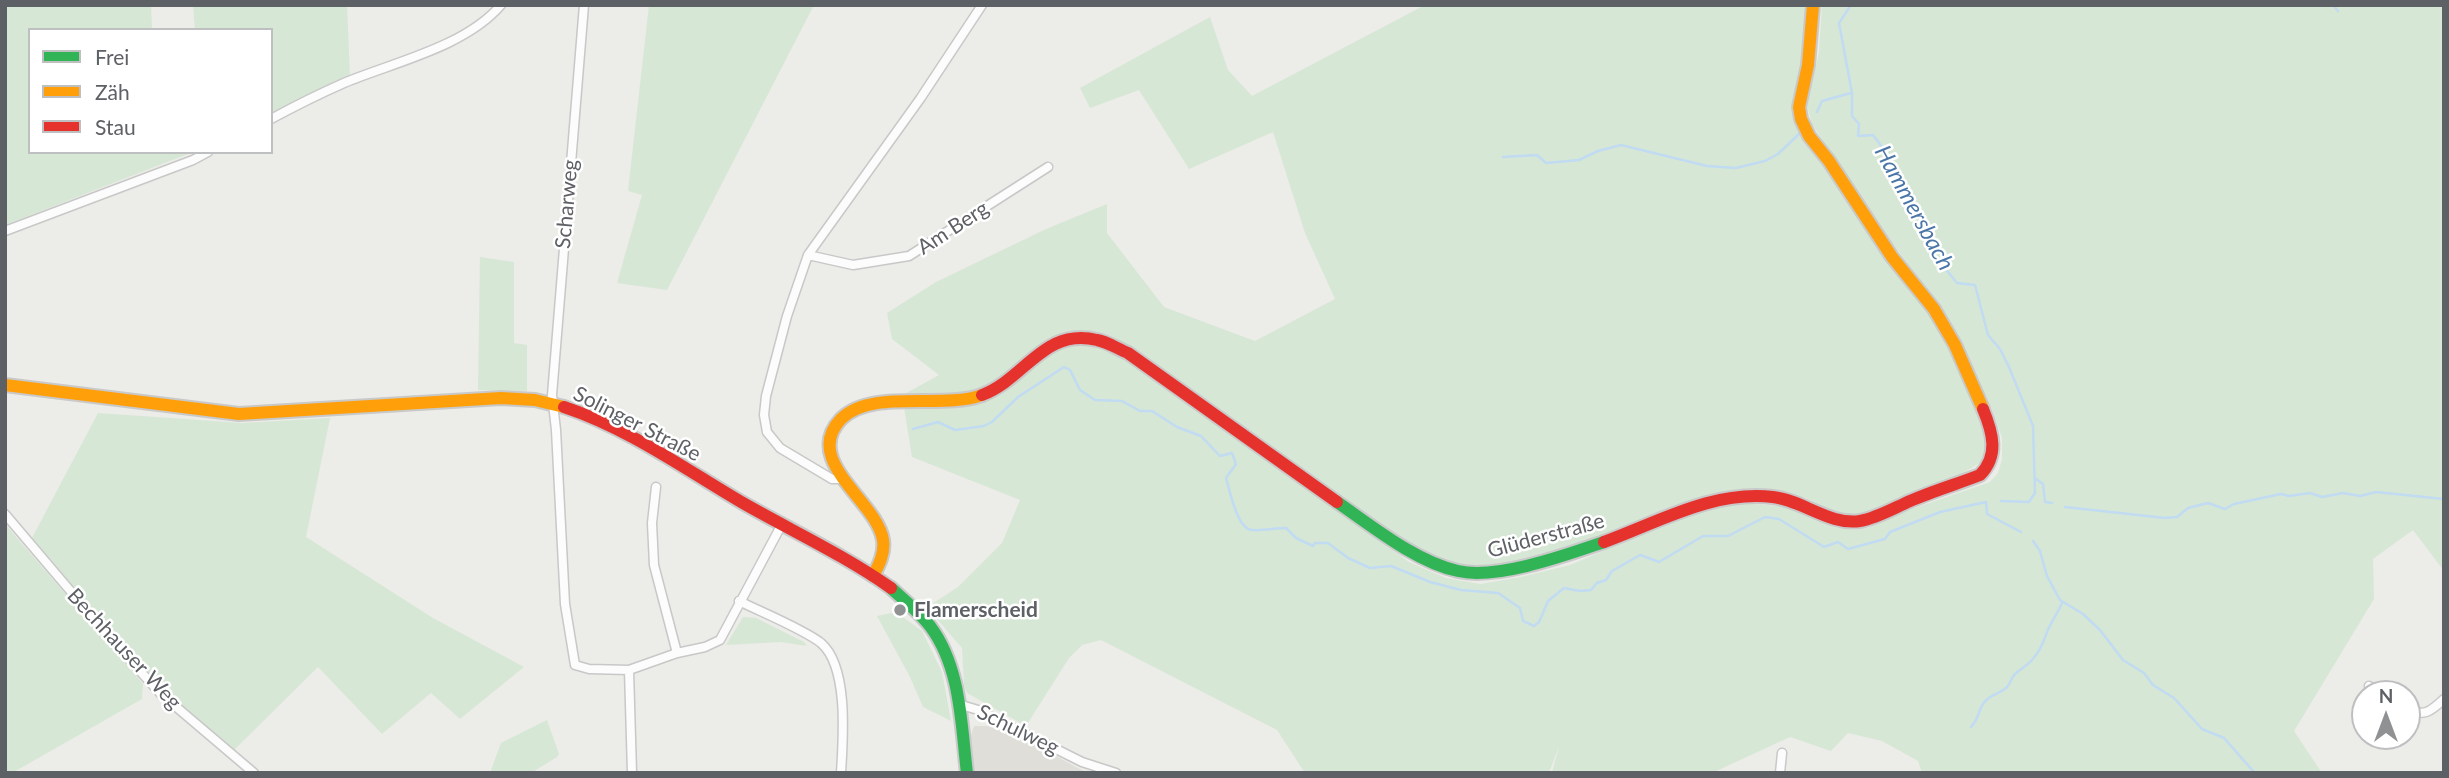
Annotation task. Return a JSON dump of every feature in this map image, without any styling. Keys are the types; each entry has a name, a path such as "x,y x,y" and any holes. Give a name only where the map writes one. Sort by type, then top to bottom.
{"main road":[{"name":"Glüderstraße","path":"873,576 882,556 883,539 877,523 831,459 829,444 839,422 856,410 885,403 956,402 977,398 998,387 1049,345 1065,339 1082,338 1102,342 1128,354 1396,542 1435,564 1460,572 1504,570 1567,555 1718,499 1746,496 1775,498 1798,503 1836,519 1857,522 1973,478 1991,462 1993,445 1986,413 1955,345 1934,309 1892,257 1829,161 1809,136 1801,119 1799,107 1808,65 1813,5"},
{"name":"Solinger Straße","path":"5,385 239,414 492,398 554,403 606,425 782,524 873,576 908,603 937,636 950,670 958,704 967,773"}],"street":[{"path":"273,118 344,83 453,40 494,14 501,5"},
{"name":"Scharweg","path":"554,403 552,395 568,180 584,5"},
{"path":"843,479 832,479 780,448 772,441 764,425 768,383 787,316 808,255 920,99 982,5"},
{"path":"5,231 204,154"},
{"name":"Am Berg","path":"808,255 853,265 909,256 1048,167"},
{"path":"554,403 565,604 575,665 589,669 629,670 720,640 782,524"},
{"path":"656,487 652,523 654,565 677,653"},
{"name":"Bechhauser Weg","path":"5,514 161,694 254,773"},
{"path":"739,601 816,640 830,653 836,666 841,696 841,773"},
{"path":"629,670 632,773"},
{"path":"2421,714 2425,714 2444,699"},
{"name":"Schulweg","path":"958,704 978,710 1082,762 1116,773"},
{"path":"1780,773 1782,753"}],"shaded area":[{"path":"974,726 1001,726 1087,773 973,773 969,742"}],"green space":[{"path":"5,5 151,5 152,28 28,28 28,154 188,154 5,225"},
{"path":"193,5 347,5 350,77 273,114 273,28 195,28"},
{"path":"649,5 814,5 667,290 617,283 642,195 628,191"},
{"path":"1425,5 1808,5 1804,49 1792,110 1794,121 1875,245 1930,313 1944,337 1984,426 1987,454 1980,463 1956,477 1859,515 1835,513 1806,498 1782,493 1727,491 1688,501 1608,535 1530,560 1468,567 1444,562 1410,545 1121,344 1089,333 1017,365 977,392 901,396 939,375 892,339 887,313 936,282 1046,229 1107,204 1107,233 1164,307 1255,341 1335,299 1305,233 1273,132 1189,169 1139,90 1090,108 1080,88 1210,17 1228,70 1252,96"},
{"path":"1822,5 2444,5 2444,571 2413,530 2373,559 2374,599 2294,731 2322,773 1922,773 1918,761 1882,741 1848,733 1831,751 1790,737 1712,773 1552,773 1559,746 1549,773 1305,773 1277,730 1101,640 1082,645 1069,658 1026,726 967,693 964,686 962,648 930,611 929,606 958,587 1002,543 1020,500 912,457 904,407 958,407 1064,346 1090,346 1124,357 1409,562 1446,578 1480,584 1570,565 1674,521 1743,503 1780,506 1834,527 1855,530 1868,528 1903,512 1990,482 1998,473 2002,459 2002,438 1992,409 1959,339 1942,309 1871,215 1812,124 1807,106 1819,52"},
{"path":"480,257 514,262 514,343 527,345 527,391 478,390"},
{"path":"98,413 242,423 330,418 306,537 433,618 524,667 460,719 431,693 382,734 318,667 233,751 158,686 32,538"},
{"path":"5,524 143,684 142,699 12,773 5,773"},
{"path":"896,612 922,631 942,672 951,721 923,707 877,616"},
{"path":"743,617 756,618 807,646 781,642 726,645"},
{"path":"547,720 559,754 557,757 531,773 490,773 501,743"}],"waterway":[{"name":"Hammersbach","path":"1851,5 1839,23 1852,93 1852,116 1859,124 1858,136 1873,135 1899,170 1907,202 1921,217 1935,256 1957,283 1975,285 1988,335 2000,349 2009,367 2033,426 2035,493 2029,502 2001,501"},
{"path":"2333,5 2338,11"},
{"path":"1817,112 1822,101 1851,93"},
{"path":"1503,157 1537,155 1546,163 1579,160 1621,145 1707,166 1736,168 1765,161 1778,154 1799,134"},
{"name":"Hammersbach","path":"913,429 938,422 955,430 984,426 992,422 1018,397 1064,367 1070,370 1080,390 1095,400 1122,401 1140,411 1152,411 1177,427 1201,436 1220,456 1232,453 1236,464 1226,478 1238,517 1247,528 1286,528 1296,538 1313,546 1315,543 1328,543 1348,558 1370,568 1391,566 1430,582 1461,590 1498,593 1520,608 1523,621 1534,626 1539,622 1548,601 1564,588 1591,590 1597,583 1606,580 1612,571 1640,555 1659,562 1703,536 1728,536 1765,517 1779,519 1824,547 1838,542 1848,549 1885,539 1890,532 1940,512 1986,502 1987,514 2021,532"},
{"path":"2036,479 2043,484 2045,502 2052,503"},
{"path":"2065,507 2165,518 2177,517 2188,508 2208,503 2225,509 2234,504 2281,494 2289,496 2310,493 2322,497 2343,493 2360,496 2376,492 2444,499"},
{"path":"2033,541 2040,551 2047,576 2060,600 2083,614 2100,630 2123,660 2144,673 2153,685 2174,698 2202,729 2224,738 2257,773"},
{"path":"1971,727 1985,701 2006,688 2015,674 2035,657 2062,603"}],"traffic: fast":[{"path":"1337,502 1410,552 1458,571 1474,573 1511,569 1604,542"},
{"path":"891,588 930,626 948,659 958,697 967,773"}],"traffic: slow":[{"path":"1813,5 1808,65 1799,107 1801,119 1809,136 1829,161 1892,257 1934,309 1955,345 1983,409"},
{"path":"5,385 239,414 501,398 535,400 564,407"},
{"path":"873,576 882,554 883,540 878,525 835,465 830,450 831,435 841,419 870,404 947,401 982,395"}],"traffic: jam":[{"path":"982,395 1011,378 1049,347 1079,338 1101,341 1128,353 1337,502"},
{"path":"564,407 633,438 891,588"},
{"path":"1604,542 1687,509 1729,498 1751,496 1784,499 1849,522 1873,518 1919,497 1980,475 1992,452 1991,435 1983,409"}],"place":[{"name":"Flamerscheid","path":"900,610"}]}
